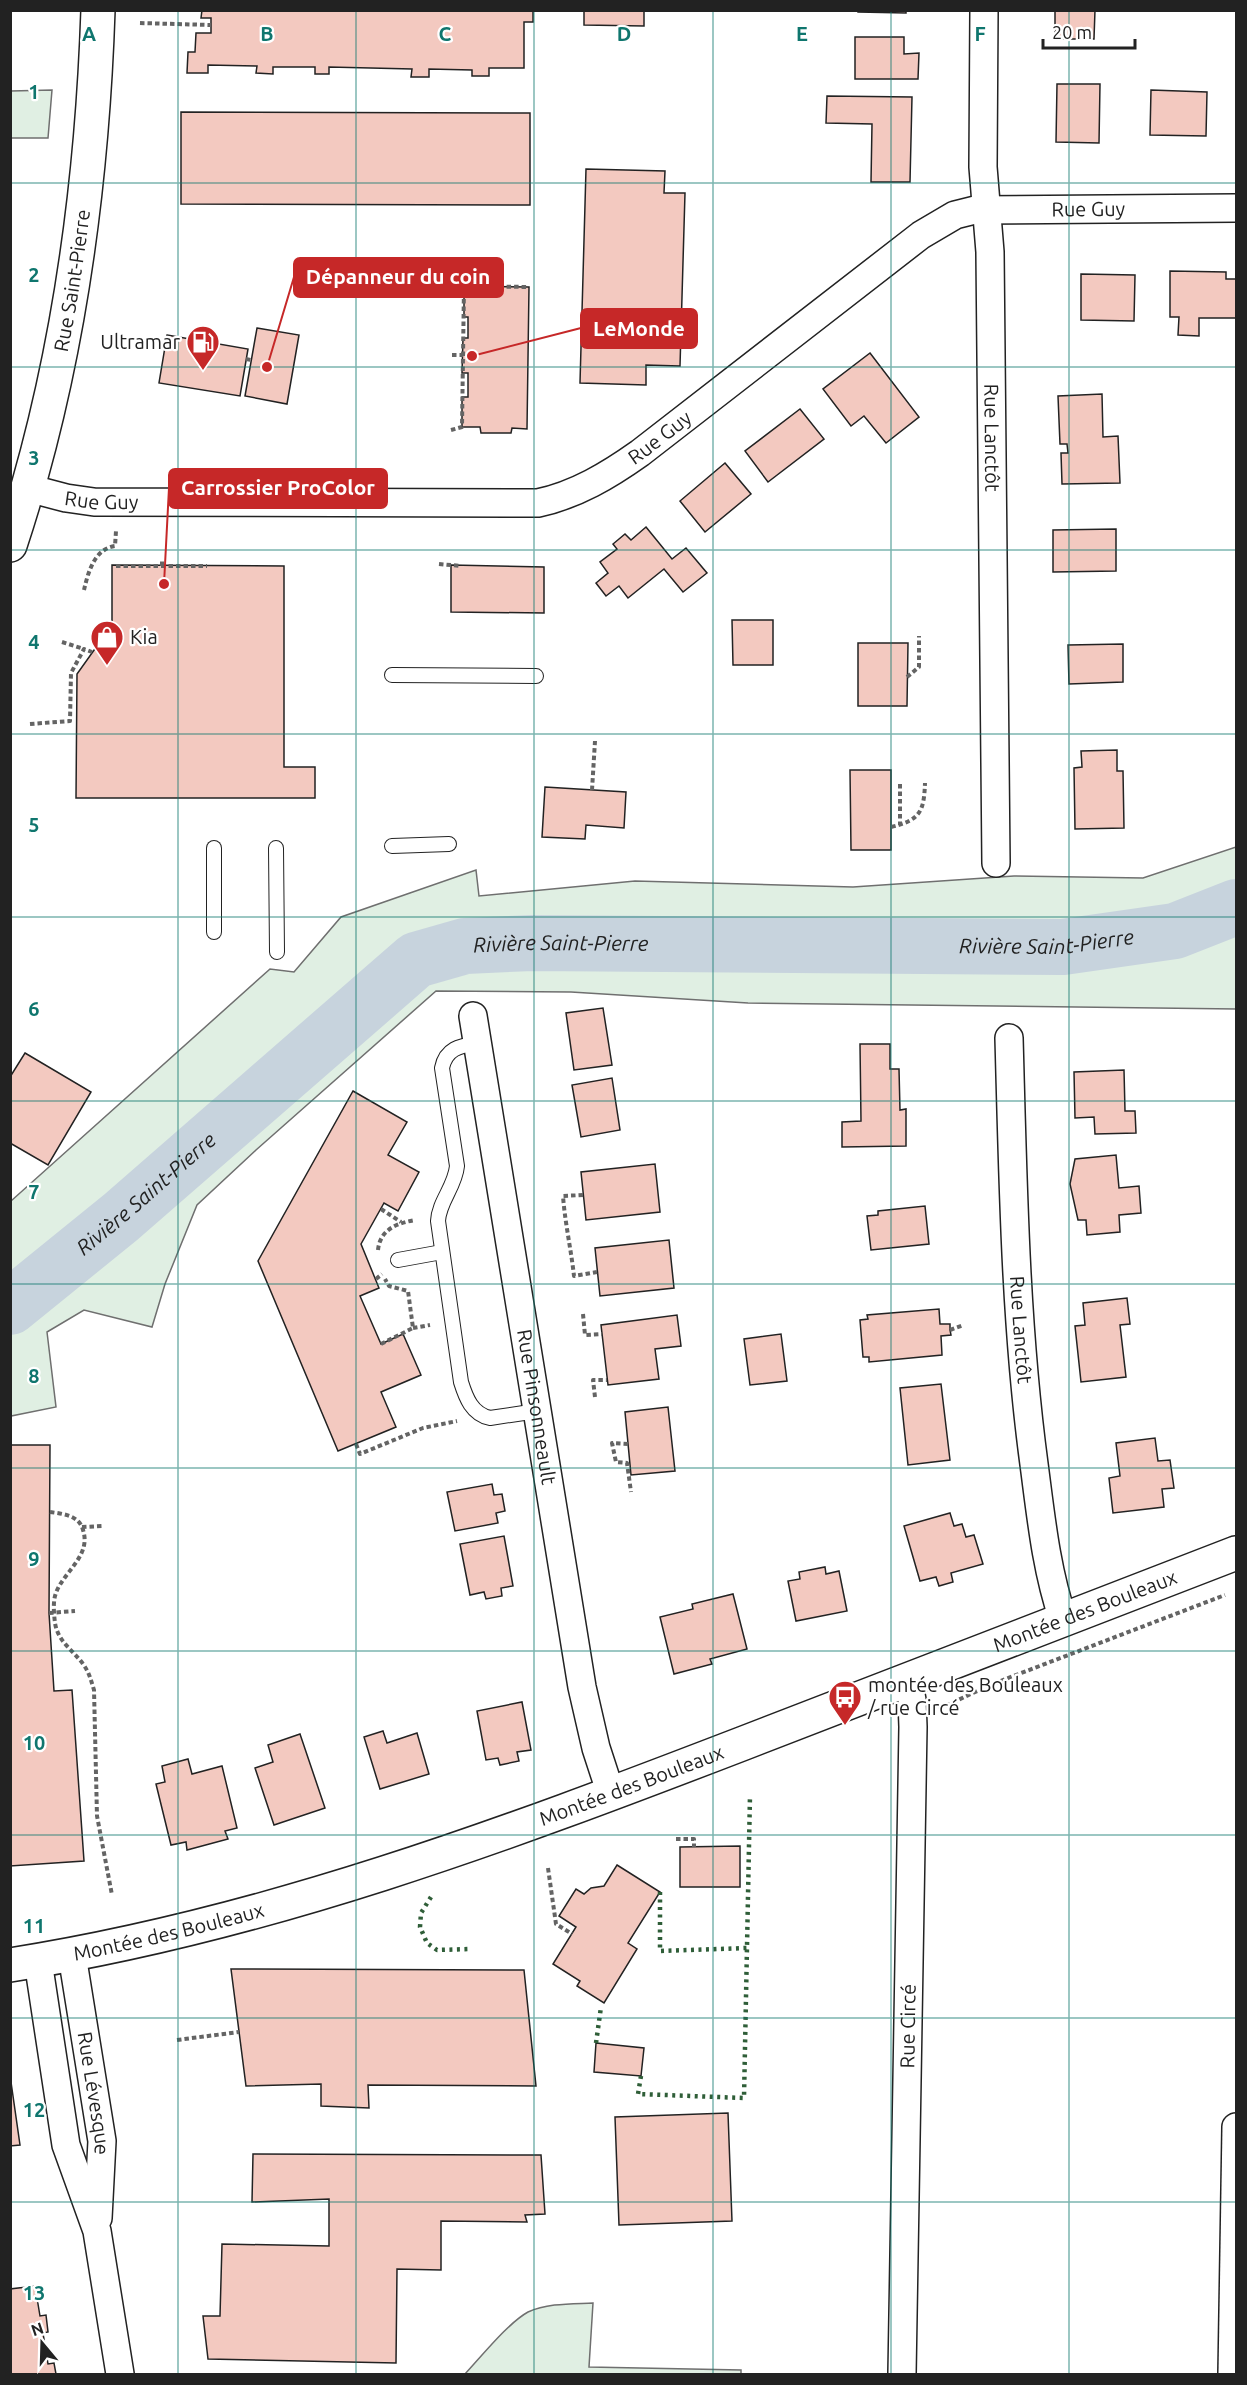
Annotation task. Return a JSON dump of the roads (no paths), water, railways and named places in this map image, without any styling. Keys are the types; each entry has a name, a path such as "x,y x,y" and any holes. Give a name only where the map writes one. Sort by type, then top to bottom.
{"street":[{"name":"Rue Saint-Pierre","path":"10,545 28,488 63,338 79,246 91,136 98,10"},
{"name":"Rue Lanctôt","path":"984,10 983,167 990,252 996,863"},
{"name":"Rue Guy","path":"28,488 73,499 94,501 538,503 553,500 591,484 640,453 921,235 965,211 1236,208"},
{"name":"Rue Pinsonneault","path":"474,1016 582,1687 596,1748 611,1794"},
{"name":"Rue Lanctôt","path":"1009,1038 1015,1251 1025,1399 1046,1561 1063,1619"},
{"name":"Montée des Bouleaux","path":"24,1963 72,1955 209,1924 357,1884 467,1847 611,1794 1236,1553"},
{"name":"Rue Circé","path":"902,2374 914,1727 908,1679"},
{"name":"Rue Lévesque","path":"72,1955 102,2141 97,2231"},
{"name":"Rue Lévesque","path":"24,1963 66,2145 97,2231 120,2374"},
{"path":"1232,2374 1236,2127"}],"lane":[{"path":"392,675 536,676"},
{"path":"392,846 449,844"},
{"path":"214,848 214,932"},
{"path":"276,848 276,952"},
{"path":"478,1043 456,1047 444,1059 442,1068 457,1166 451,1189 439,1212 442,1252 461,1382 466,1398 473,1409 482,1416 490,1418 537,1411"},
{"path":"398,1260 442,1252"}],"waterway":[{"name":"Rivière Saint-Pierre","path":"10,1307 121,1217 416,960 465,946 532,943 1063,947 1175,931 1236,907"}],"place":[{"name":"LeMonde","path":"472,356"},
{"name":"Dépanneur du coin","path":"267,367"},
{"name":"Ultramar","path":"203,371"},
{"name":"Carrossier ProColor","path":"164,584"},
{"name":"Kia","path":"107,666"},
{"name":"montée des Bouleaux / rue Circé","path":"845,1726"}]}
